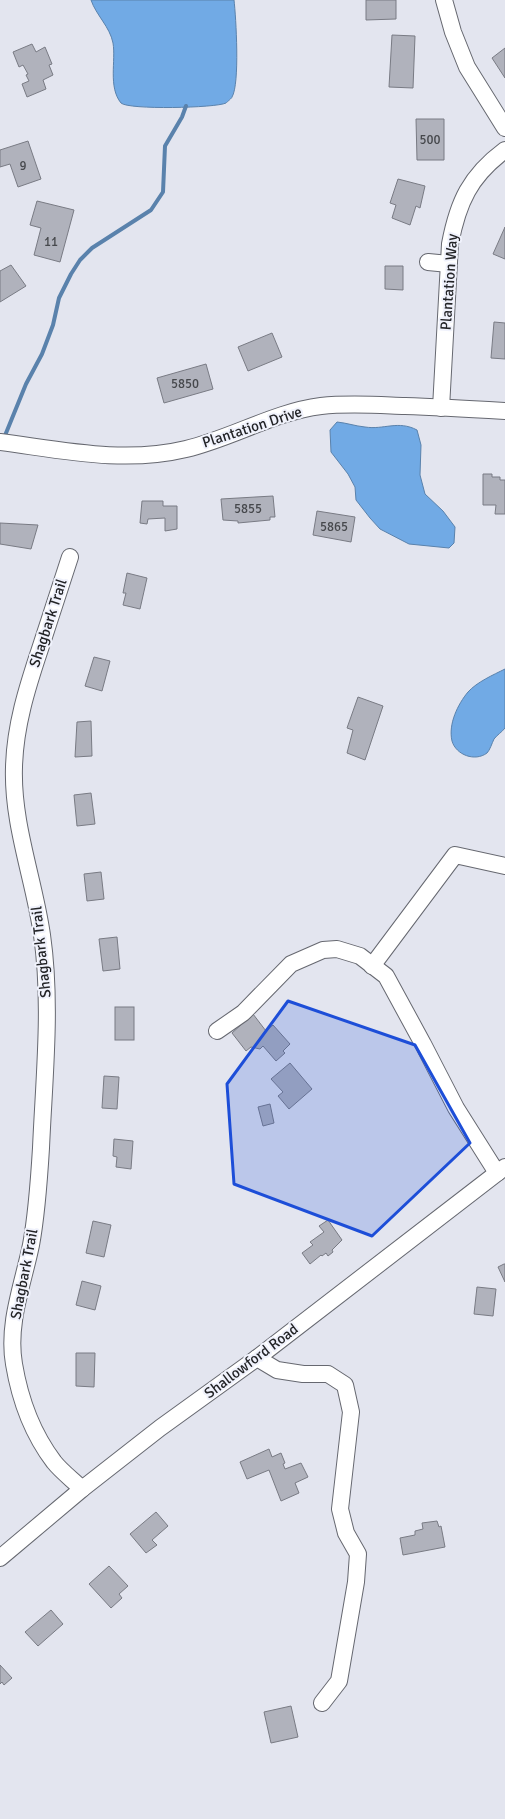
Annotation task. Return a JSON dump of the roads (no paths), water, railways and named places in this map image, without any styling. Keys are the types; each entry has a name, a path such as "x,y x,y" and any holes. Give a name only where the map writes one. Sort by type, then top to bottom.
{"street":[{"path":"444,0 453,32 467,67 505,128"},
{"name":"Plantation Way","path":"441,408 450,244 455,219 465,195 478,175 494,158 505,150"},
{"path":"428,262 449,264"},
{"name":"Plantation Drive","path":"0,442 106,456 146,455 185,449 219,439 282,415 320,406 357,404 505,411"},
{"name":"Shagbark Trail","path":"70,557 25,695 17,731 14,767 17,817 36,899 42,936 47,1007 39,1188 31,1242 14,1317 13,1355 20,1396 34,1431 55,1462 82,1489"},
{"path":"372,966 455,855 505,866"},
{"path":"217,1031 243,1013 291,964 323,950 336,949 360,956 386,976 424,1044 456,1108 501,1170"},
{"name":"Shallowford Road","path":"0,1558 82,1489 160,1428 257,1358 501,1170"},
{"path":"257,1358 277,1370 303,1374 328,1374 345,1385 350,1412 340,1509 346,1533 358,1554 356,1582 338,1681 322,1703"}],"water":[{"path":"91,0 234,0 237,65 232,98 226,103 219,105 190,107 139,107 121,103 117,97 114,82 113,43 106,26"},
{"path":"337,422 372,428 397,425 410,427 417,430 421,445 420,475 425,494 443,511 455,527 454,543 449,548 409,544 380,529 370,518 356,500 355,487 348,474 331,452 330,430"},
{"path":"505,669 505,728 494,739 487,753 477,757 466,756 457,750 452,741 451,728 457,708 472,688 485,679"}],"waterway":[{"path":"4,438 26,384 42,354 53,325 59,298 80,260 92,248 151,210 163,192 165,146 182,117 186,106"}]}
